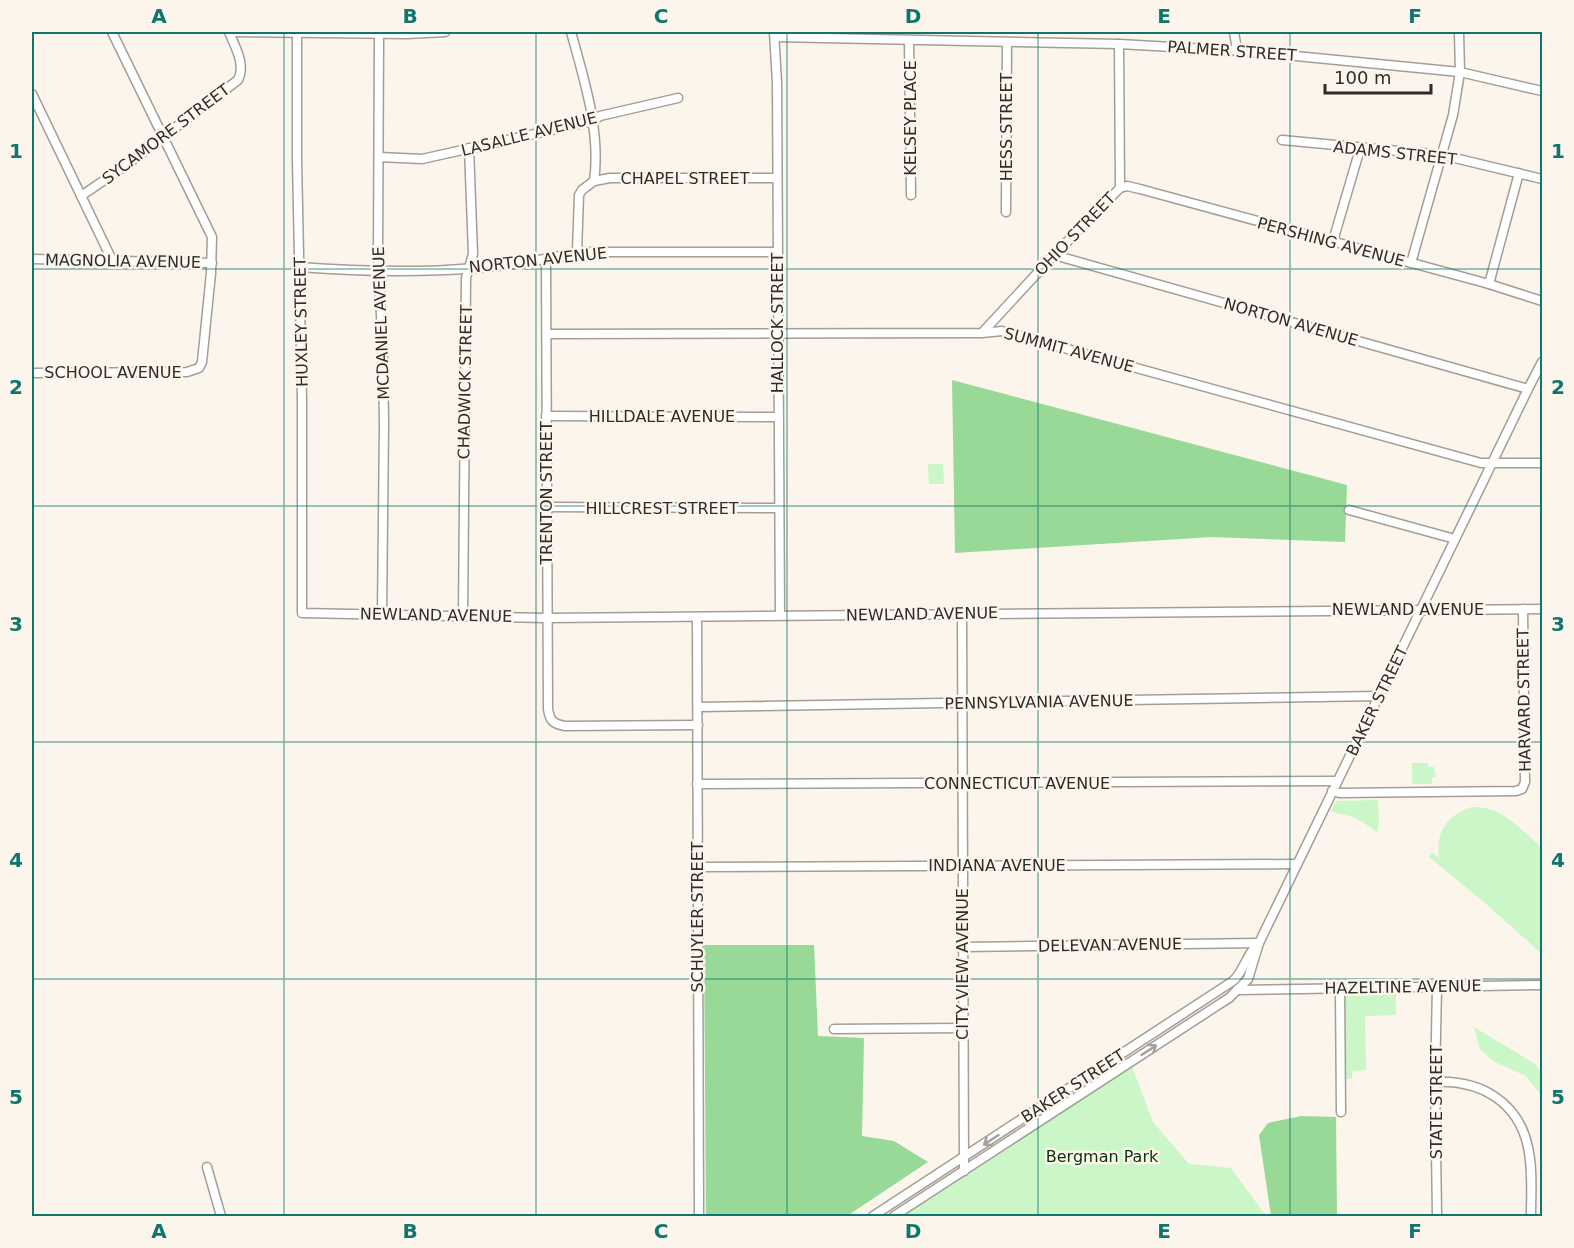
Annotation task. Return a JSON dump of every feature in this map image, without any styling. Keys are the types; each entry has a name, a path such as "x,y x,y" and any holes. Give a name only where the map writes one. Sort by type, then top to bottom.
{"street":[{"name":"MAGNOLIA AVENUE","path":"32,260 212,263 212,237 207,224 112,32"},
{"name":"SYCAMORE STREET","path":"81,196 122,168 238,80 242,72 242,63 229,32"},
{"path":"229,32 445,32"},
{"name":"HUXLEY STREET","path":"297,32 302,400 302,613"},
{"name":"MCDANIEL AVENUE","path":"379,32 379,271 384,424 382,614"},
{"path":"571,32 592,121 597,163 594,181 582,189 579,195 577,252"},
{"path":"1234,32 1237,50"},
{"path":"1411,263 1453,115 1460,72 1459,32"},
{"name":"PALMER STREET","path":"774,34 909,40 938,36 1007,42 1119,44 1237,50 1460,72 1542,90"},
{"name":"HALLOCK STREET","path":"774,34 780,615"},
{"name":"KELSEY PLACE","path":"909,40 911,195"},
{"name":"HESS STREET","path":"1006,212 1007,42"},
{"name":"OHIO STREET","path":"982,333 1120,188 1119,44"},
{"path":"32,94 112,260"},
{"name":"LASALLE AVENUE","path":"379,157 422,159 592,121 600,116 678,98"},
{"name":"ADAMS STREET","path":"1282,140 1442,155 1542,179"},
{"name":"CHADWICK STREET","path":"463,616 466,278 473,254 469,148"},
{"path":"1333,241 1360,149"},
{"path":"1489,284 1519,173"},
{"name":"CHAPEL STREET","path":"594,181 610,178 777,178"},
{"name":"PERSHING AVENUE","path":"1120,188 1127,186 1140,189 1489,284 1542,301"},
{"name":"NORTON AVENUE","path":"299,267 379,271 469,268 546,260 577,252 776,252"},
{"name":"NORTON AVENUE","path":"1054,255 1528,388"},
{"name":"TRENTON STREET","path":"546,260 549,719 553,723 565,726 698,725"},
{"name":"SCHOOL AVENUE","path":"32,373 194,371 202,362 212,263"},
{"name":"SUMMIT AVENUE","path":"547,334 982,333 1002,331 1480,463 1542,463"},
{"name":"BAKER STREET","path":"894,1216 1097,1086 1239,990 1248,980 1259,943 1542,362"},
{"name":"HILLDALE AVENUE","path":"546,416 778,417"},
{"name":"HILLCREST STREET","path":"546,507 778,508"},
{"path":"1349,510 1455,539"},
{"name":"HARVARD STREET","path":"1332,791 1418,792 1522,789 1525,782 1523,609"},
{"name":"NEWLAND AVENUE","path":"302,613 547,618 1542,609"},
{"name":"CITY VIEW AVENUE","path":"962,613 964,1171"},
{"name":"SCHUYLER STREET","path":"697,616 699,1216"},
{"name":"PENNSYLVANIA AVENUE","path":"698,707 1380,696"},
{"name":"CONNECTICUT AVENUE","path":"697,784 1338,781"},
{"name":"INDIANA AVENUE","path":"697,867 1297,864"},
{"name":"BAKER STREET","path":"873,1216 1211,996 1239,976 1251,952 1259,943"},
{"name":"DELEVAN AVENUE","path":"962,947 1259,943"},
{"path":"1252,965 1255,980 1264,988"},
{"name":"HAZELTINE AVENUE","path":"1211,996 1224,991 1264,988 1542,985"},
{"name":"STATE STREET","path":"1437,987 1437,1216"},
{"path":"1340,988 1341,1112"},
{"path":"834,1029 962,1028"},
{"path":"1436,1082 1476,1086 1492,1095 1512,1113 1524,1135 1529,1153 1531,1216"},
{"path":"207,1167 221,1216"}],"green space":[{"path":"952,380 1347,485 1345,542 1212,537 955,553"},
{"path":"928,464 943,464 944,484 929,484"},
{"path":"1412,763 1427,763 1429,767 1434,767 1436,777 1432,777 1432,784 1412,784"},
{"path":"1378,800 1377,832 1354,818 1331,811 1336,801"},
{"path":"1472,807 1493,810 1511,820 1542,848 1542,954 1429,857 1432,852 1439,858 1439,840 1445,826 1456,814"},
{"path":"704,945 814,945 818,1036 864,1038 862,1136 894,1141 928,1162 847,1216 706,1216"},
{"path":"1396,994 1396,1015 1365,1016 1366,1070 1352,1071 1352,1079 1344,1079 1343,996"},
{"path":"1474,1027 1535,1064 1542,1073 1542,1096 1526,1076 1493,1061 1480,1049"},
{"name":"Bergman Park","path":"1131,1064 1153,1122 1189,1164 1231,1168 1268,1216 899,1216"},
{"path":"1301,1116 1336,1117 1337,1216 1271,1216 1259,1135 1268,1123"}]}
